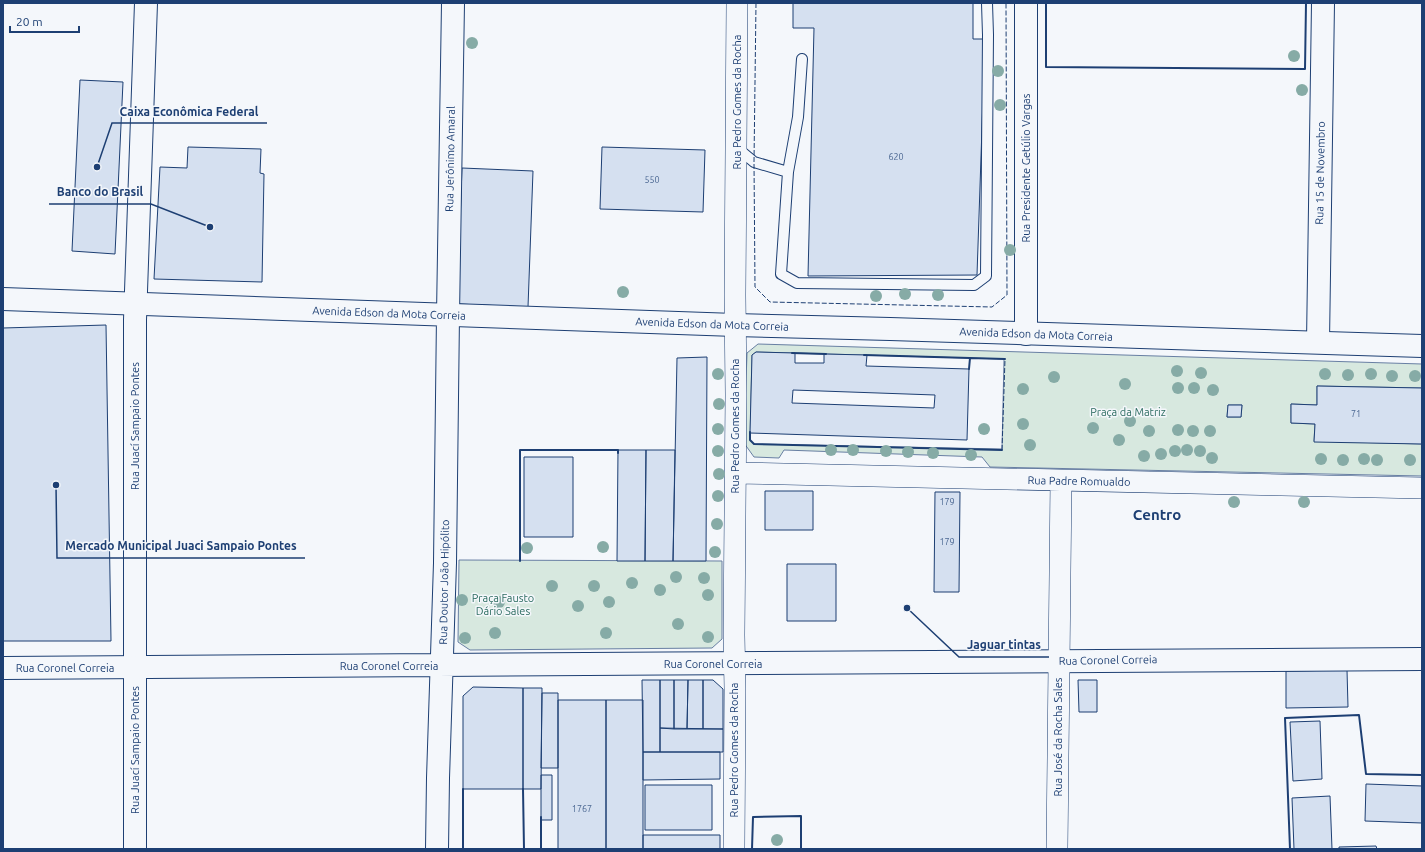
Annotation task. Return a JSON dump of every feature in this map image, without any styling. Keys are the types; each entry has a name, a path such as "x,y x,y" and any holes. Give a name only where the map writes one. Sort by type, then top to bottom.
{"main road":[{"name":"Rua Juací Sampaio Pontes","path":"135,849 135,320 146,3"},
{"name":"Rua Jerônimo Amaral","path":"448,315 453,3"},
{"name":"Rua Presidente Getúlio Vargas","path":"1026,3 1026,334"},
{"name":"Rua 15 de Novembro","path":"1318,342 1323,3"},
{"name":"Avenida Edson da Mota Correia","path":"3,299 735,325 1422,346"},
{"name":"Rua Doutor João Hipólito","path":"437,849 445,563 448,315"},
{"name":"Rua Coronel Correia","path":"3,668 1282,659 1422,660"}],"street":[{"name":"Rua Pedro Gomes da Rocha","path":"734,849 736,473 735,325 738,3"},
{"name":"Rua Padre Romualdo","path":"736,473 1422,488"},
{"name":"Rua José da Rocha Sales","path":"1057,849 1061,480"}],"lane":[{"path":"802,59 798,117 788,172 781,274 797,282 974,285 986,276 987,3"},
{"path":"736,147 754,162 788,172"}],"green space":[{"name":"Praça da Matriz","path":"758,344 1422,364 1422,388 1317,386 1317,405 1291,404 1291,423 1315,424 1314,441 1422,444 1422,476 990,467 982,457 784,450 779,458 754,457 744,443 747,353","holes":["756,352 1004,359 1002,449 754,444 750,440 752,355","1228,405 1242,405 1241,417 1227,417"]},
{"name":"Praça Fausto Dário Sales","path":"459,560 722,561 722,639 712,648 470,650 458,642"}],"building":[{"path":"793,3 973,3 973,39 985,39 977,275 808,276 814,28 793,28"},
{"path":"80,80 123,82 115,254 72,251"},
{"path":"188,147 261,149 260,173 264,174 262,282 154,279 160,167 187,168"},
{"path":"602,147 705,150 703,212 600,209"},
{"path":"462,168 533,171 528,307 457,304"},
{"path":"106,325 111,641 3,641 3,328"},
{"path":"756,352 795,353 795,363 824,363 824,354 867,355 866,366 969,369 967,440 750,433 752,355","holes":["793,390 935,395 934,408 792,403"]},
{"path":"707,357 706,561 673,561 677,358"},
{"path":"1317,386 1422,388 1422,444 1314,442 1315,424 1291,423 1291,404 1317,405"},
{"path":"1228,405 1242,405 1241,417 1227,417"},
{"path":"618,450 646,450 645,561 617,561"},
{"path":"646,450 675,450 673,561 645,561"},
{"path":"524,457 573,457 573,537 524,537"},
{"path":"765,491 813,491 813,530 765,530"},
{"path":"935,492 960,492 959,592 934,592"},
{"path":"787,564 836,564 836,621 787,621"},
{"path":"1347,670 1348,707 1286,708 1286,671"},
{"path":"642,680 660,680 660,752 643,752"},
{"path":"660,680 674,680 674,729 660,728"},
{"path":"674,680 688,680 687,729 674,729"},
{"path":"688,680 703,680 703,729 687,729"},
{"path":"703,680 713,680 723,689 723,729 703,729"},
{"path":"1078,680 1097,680 1097,712 1079,712"},
{"path":"473,687 523,688 523,789 463,789 463,696"},
{"path":"523,688 542,688 541,789 523,789"},
{"path":"542,693 558,693 558,768 541,768"},
{"path":"558,700 606,700 606,849 558,849"},
{"path":"606,700 643,700 643,849 606,849"},
{"path":"1320,721 1322,779 1293,781 1290,722"},
{"path":"660,728 723,729 723,752 660,752"},
{"path":"643,752 720,752 720,779 643,780"},
{"path":"541,775 552,775 552,820 541,820"},
{"path":"1366,784 1422,786 1422,823 1365,821"},
{"path":"645,785 712,785 712,830 645,830"},
{"path":"1330,796 1332,849 1294,849 1292,798"},
{"path":"643,835 720,835 720,849 643,849"},
{"path":"1376,846 1377,849 1339,849 1339,847"}],"fence":[{"path":"756,3 754,162 755,287 770,302 992,307 1007,295 1006,3"},
{"path":"1002,450 1005,359"}],"wall":[{"path":"1046,3 1046,67 1305,69 1306,3"},
{"path":"792,353 826,354"},
{"path":"864,355 1005,359"},
{"path":"969,369 970,358"},
{"path":"750,432 750,440 754,444 1002,450"},
{"path":"520,561 520,450 618,450 618,453"},
{"path":"1290,849 1285,718 1359,715 1366,774 1422,775"},
{"path":"463,789 463,849"},
{"path":"523,789 524,849"},
{"path":"752,849 753,817 801,816 801,849"},
{"path":"541,817 541,849"}],"place":[{"name":"Caixa Econômica Federal","path":"97,167"},
{"name":"Banco do Brasil","path":"210,227"},
{"name":"Mercado Municipal Juaci Sampaio Pontes","path":"56,485"},
{"name":"Jaguar tintas","path":"907,608"}],"district":[{"name":"Centro","path":"1157,514"}]}
